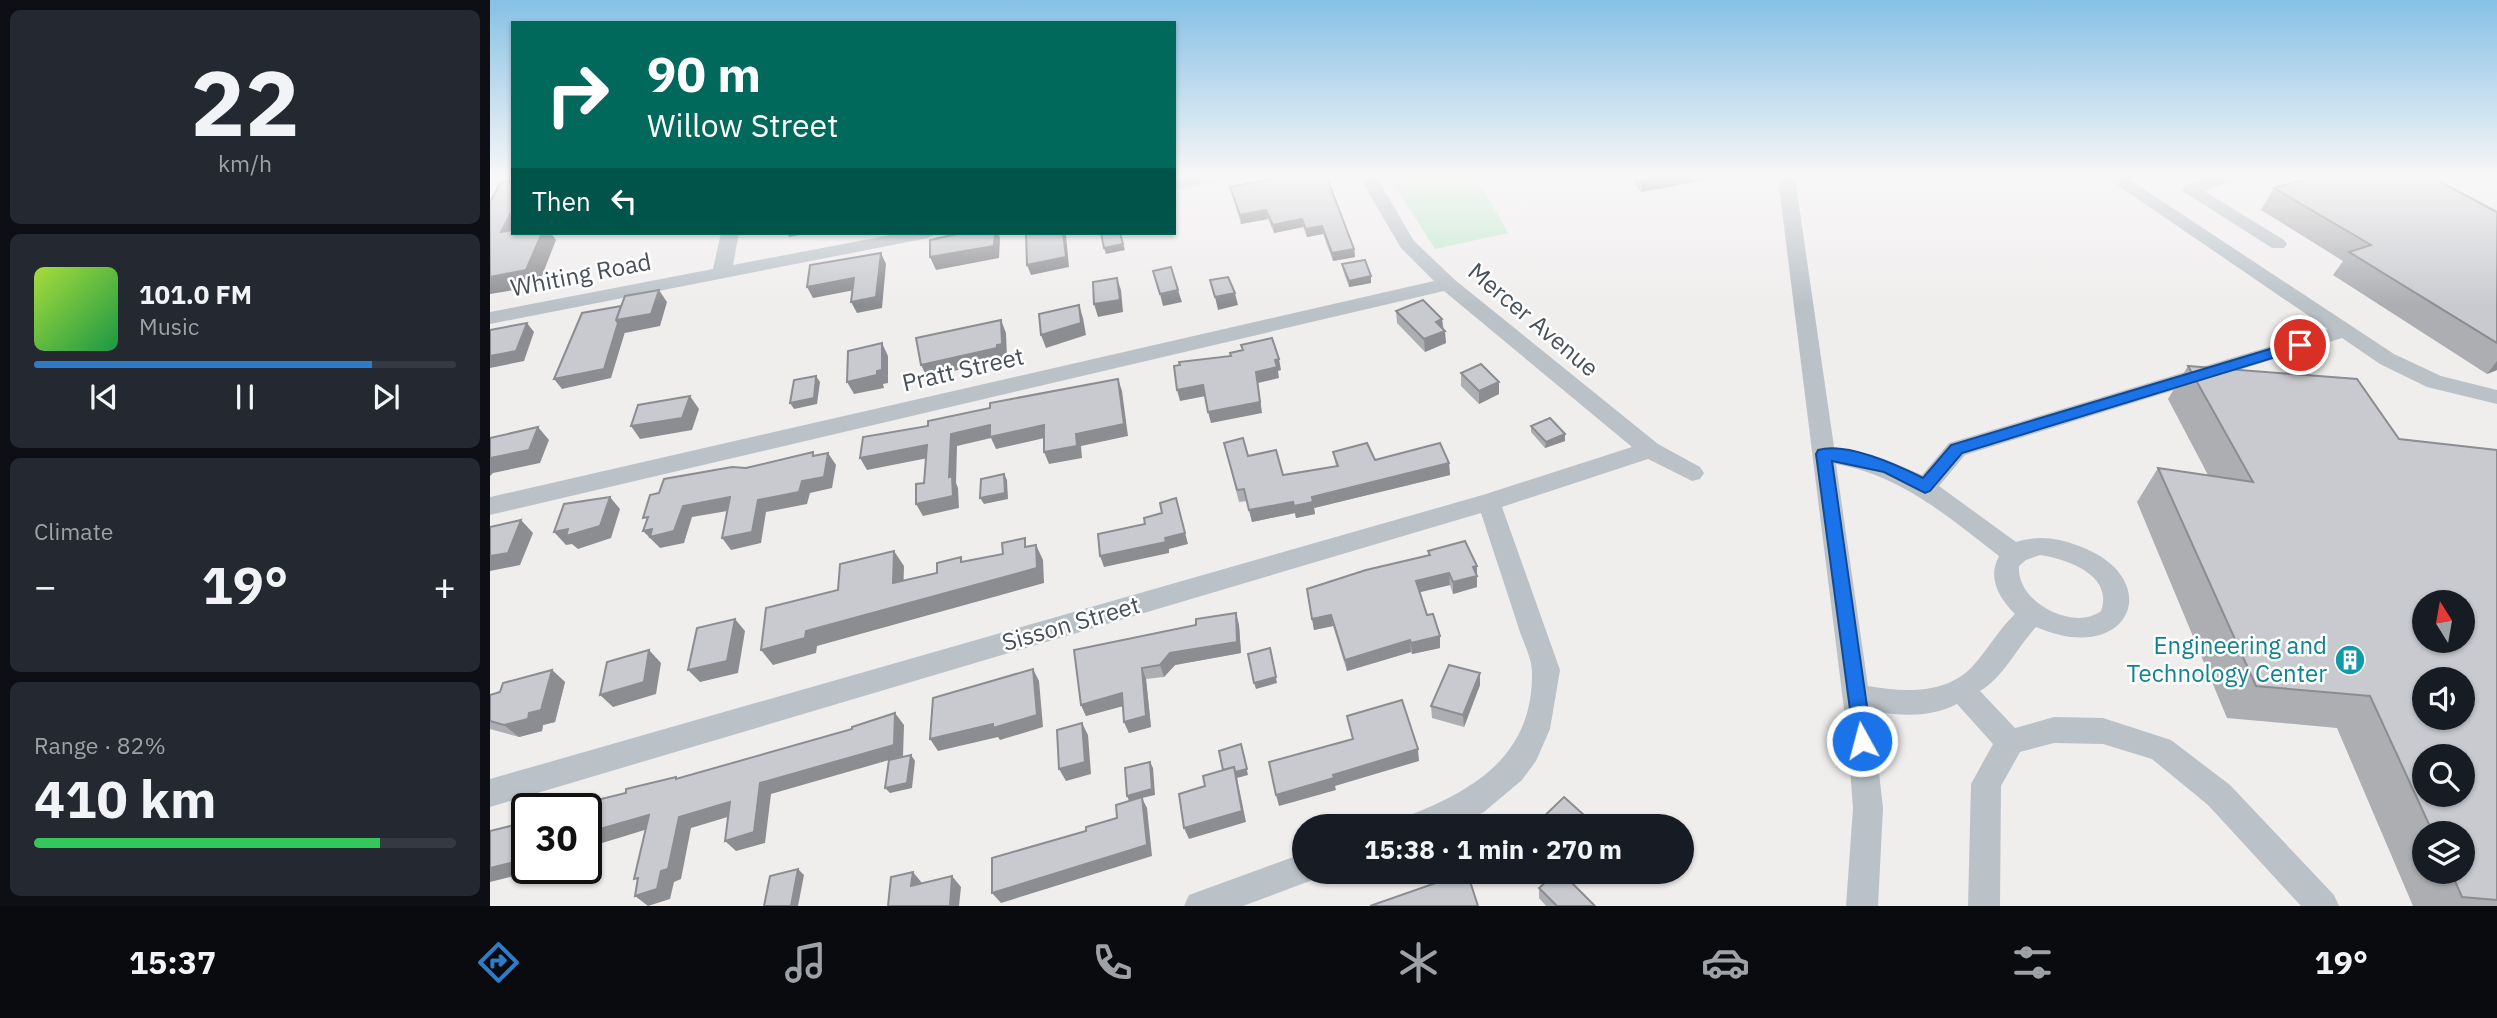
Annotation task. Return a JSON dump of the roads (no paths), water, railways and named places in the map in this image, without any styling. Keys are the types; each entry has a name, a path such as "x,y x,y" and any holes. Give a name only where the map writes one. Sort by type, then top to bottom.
{"street":[{"name":"Mercer Avenue","path":"1394,220 1408,244 1448,284 1650,450 1692,473"},
{"path":"1792,220 1857,696 1868,808 1862,906"},
{"path":"2178,220 2410,372 2462,391 2497,397"},
{"path":"2239,220 2278,244"},
{"path":"722,273 730,235"},
{"name":"Whiting Road","path":"490,318 918,235"},
{"name":"Pratt Street","path":"490,506 1448,284"},
{"path":"1925,487 1957,449 2344,331"},
{"name":"Sisson Street","path":"490,793 1489,502 1650,450"},
{"path":"1824,454 1860,459 1890,468 1925,487 2014,554"},
{"path":"1445,814 1482,797 1517,767 1536,735 1545,699 1546,670 1489,502"},
{"path":"2040,546 2073,552 2101,571 2116,596 2116,608 2110,618 2084,628 2067,627 2033,614 2009,589 2005,575 2007,563 2014,554 2040,546"},
{"path":"1857,696 1902,704 1940,699 1979,678 2011,635 2033,614"},
{"path":"1960,688 2010,742"},
{"path":"1200,906 1292,872"}],"lane":[{"path":"1984,906 1986,784 2010,742 2054,730 2103,731 2161,749 2219,795 2323,906"}],"place":[{"name":"Engineering and Technology Center","path":"2350,660"}]}
